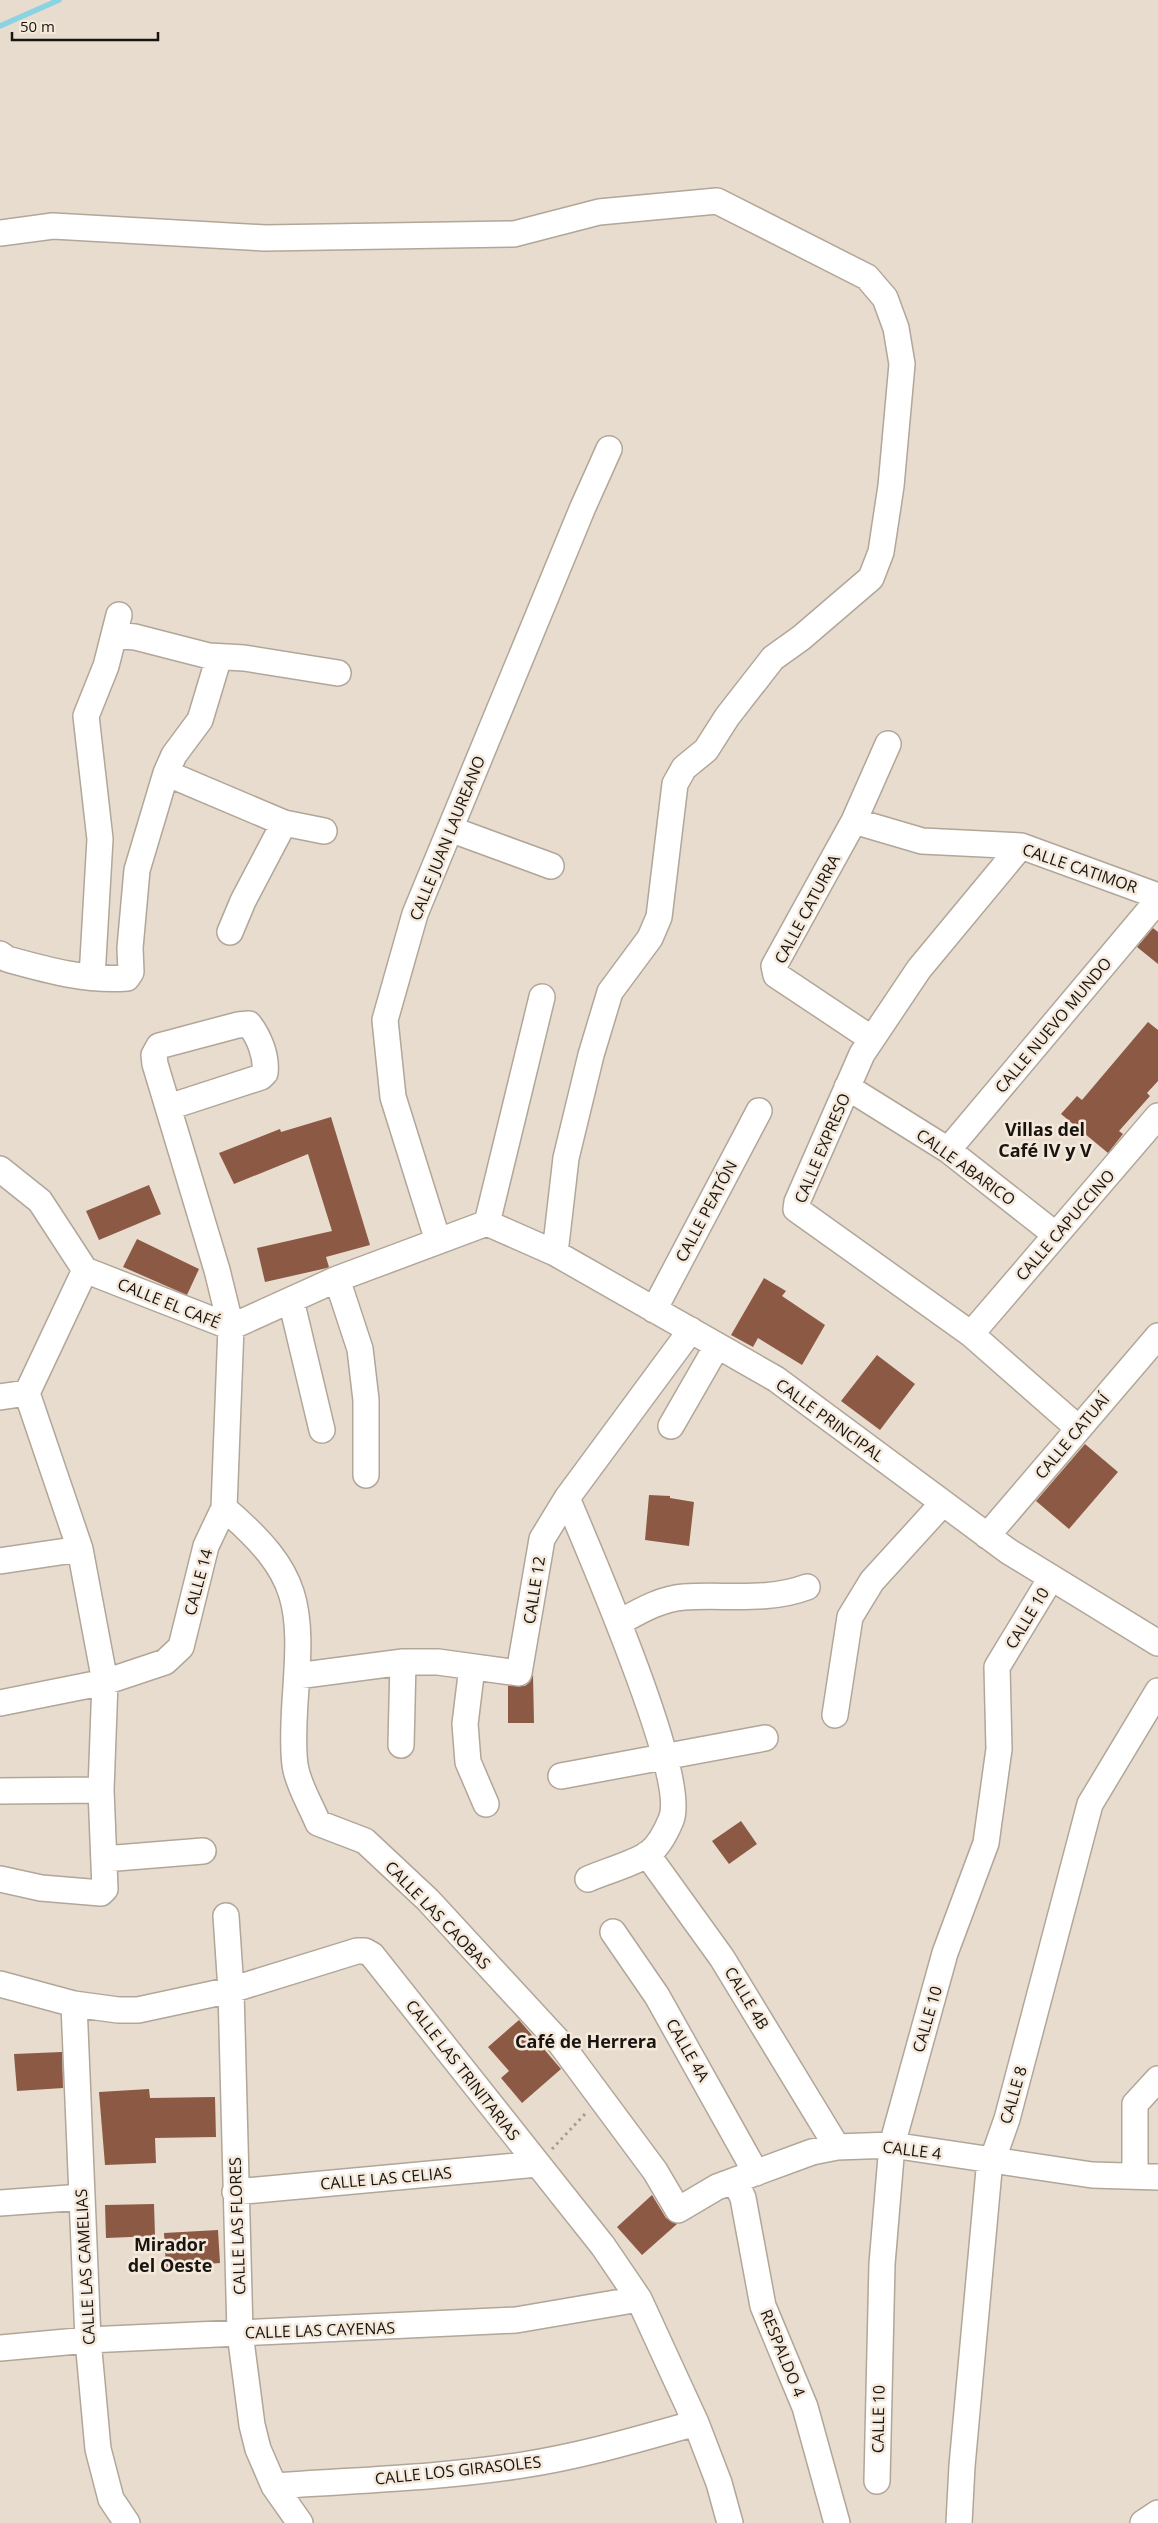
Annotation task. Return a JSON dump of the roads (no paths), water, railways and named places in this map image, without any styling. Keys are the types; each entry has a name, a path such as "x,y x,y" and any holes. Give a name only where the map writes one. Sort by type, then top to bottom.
{"street":[{"path":"0,233 53,226 265,238 514,234 599,212 717,201 867,277 885,298 896,328 902,364 891,486 881,552 871,578 801,638 773,658 727,717 706,750 684,768 675,784 658,917 650,938 610,992 591,1055 566,1158 555,1253"},
{"name":"CALLE JUAN LAUREANO","path":"438,1241 393,1098 385,1020 415,914 609,449"},
{"path":"92,977 100,839 86,716 95,697 117,625 135,637 219,657 244,658 338,673"},
{"path":"0,954 7,959 63,975 127,978 131,972 130,948 137,870 166,773 174,755 200,720 219,657"},
{"path":"854,821 888,744"},
{"path":"166,773 284,823 324,831"},
{"name":"CALLE CATIMOR","path":"854,821 922,841 1021,846 1158,896"},
{"name":"CALLE CATURRA","path":"854,821 774,966 774,970 776,975 872,1039"},
{"path":"230,932 284,823"},
{"path":"450,829 551,866"},
{"name":"CALLE EXPRESO","path":"1021,846 918,969 862,1054 797,1202 796,1209 972,1334 1078,1428"},
{"name":"CALLE NUEVO MUNDO","path":"948,1150 1158,900"},
{"path":"487,1223 542,997"},
{"name":"CALLE ABARICO","path":"847,1087 948,1150 1056,1235"},
{"name":"CALLE 14","path":"0,1703 104,1682 166,1662 181,1647 206,1546 224,1508 231,1327 218,1270 169,1107"},
{"name":"CALLE PEATÓN","path":"654,1310 758,1111"},
{"name":"CALLE CAPUCCINO","path":"972,1334 1158,1116"},
{"path":"0,1169 40,1201 85,1270 27,1393 80,1549 104,1682 101,1790 105,1890 101,1893 73,1892 0,1879"},
{"name":"CALLE PRINCIPAL","path":"487,1223 555,1253 776,1379 987,1536 1051,1578 1155,1636"},
{"name":"CALLE EL CAFÉ","path":"85,1270 231,1327 337,1279 487,1223"},
{"path":"337,1279 360,1350 366,1400 366,1475"},
{"path":"292,1300 322,1430"},
{"name":"CALLE 12","path":"297,1676 403,1662 438,1662 516,1674 521,1670 542,1538 567,1498 691,1330"},
{"name":"CALLE CATUAÍ","path":"987,1536 1158,1336"},
{"path":"671,1426 717,1346"},
{"path":"0,1397 27,1393"},
{"path":"567,1498 620,1622 665,1758 672,1796 672,1818 660,1840 647,1854 588,1879"},
{"path":"835,1715 850,1617 872,1581 943,1503"},
{"name":"CALLE LAS CAOBAS","path":"224,1508 252,1532 273,1556 286,1577 294,1599 298,1629 294,1715 296,1770 318,1823 364,1841 428,1900 560,2044 599,2099 655,2171 678,2210"},
{"path":"0,1560 80,1549"},
{"name":"CALLE 10","path":"877,2481 882,2264 892,2145 946,1953 986,1843 999,1749 998,1667 1051,1578"},
{"path":"620,1622 655,1603 683,1597 757,1597 794,1591 806,1586"},
{"path":"401,1745 403,1662"},
{"path":"472,1667 465,1724 468,1762 486,1804"},
{"name":"CALLE 8","path":"960,2523 963,2447 989,2170 1007,2119 1090,1804 1158,1691"},
{"path":"561,1776 765,1738"},
{"path":"0,1791 101,1790"},
{"path":"104,1859 203,1851"},
{"name":"CALLE 4B","path":"647,1854 722,1958 838,2147"},
{"name":"CALLE LAS FLORES","path":"226,1916 231,1990 240,2333 252,2424 258,2449 274,2486 300,2523"},
{"name":"CALLE 4A","path":"613,1932 657,1996 746,2177"},
{"name":"CALLE LAS TRINITARIAS","path":"0,1984 74,2004 118,2010 138,2010 231,1990 357,1951 365,1951 372,1955 602,2246 639,2299 696,2423 719,2483 730,2523"},
{"name":"CALLE LAS CAMELIAS","path":"74,2004 88,2340 98,2449 111,2499 127,2523"},
{"path":"1146,2177 1135,2104 1158,2079"},
{"name":"CALLE 4","path":"678,2210 717,2187 812,2152 838,2147 892,2145 1092,2175 1146,2177"},
{"name":"CALLE LAS CELIAS","path":"235,2192 538,2164"},
{"name":"RESPALDO 4","path":"746,2177 743,2198 764,2306 805,2407 837,2523"},
{"path":"0,2204 82,2197"},
{"name":"CALLE LAS CAYENAS","path":"0,2348 88,2340 516,2320 639,2299"},
{"name":"CALLE LOS GIRASOLES","path":"274,2486 471,2472 524,2465 587,2453 696,2423"},
{"path":"1143,2523 1158,2513"}],"waterway":[{"path":"0,26 59,0"}],"district":[{"name":"Villas del Café IV y V","path":"1045,1140"},
{"name":"Café de Herrera","path":"586,2042"},
{"name":"Mirador del Oeste","path":"170,2255"}]}
